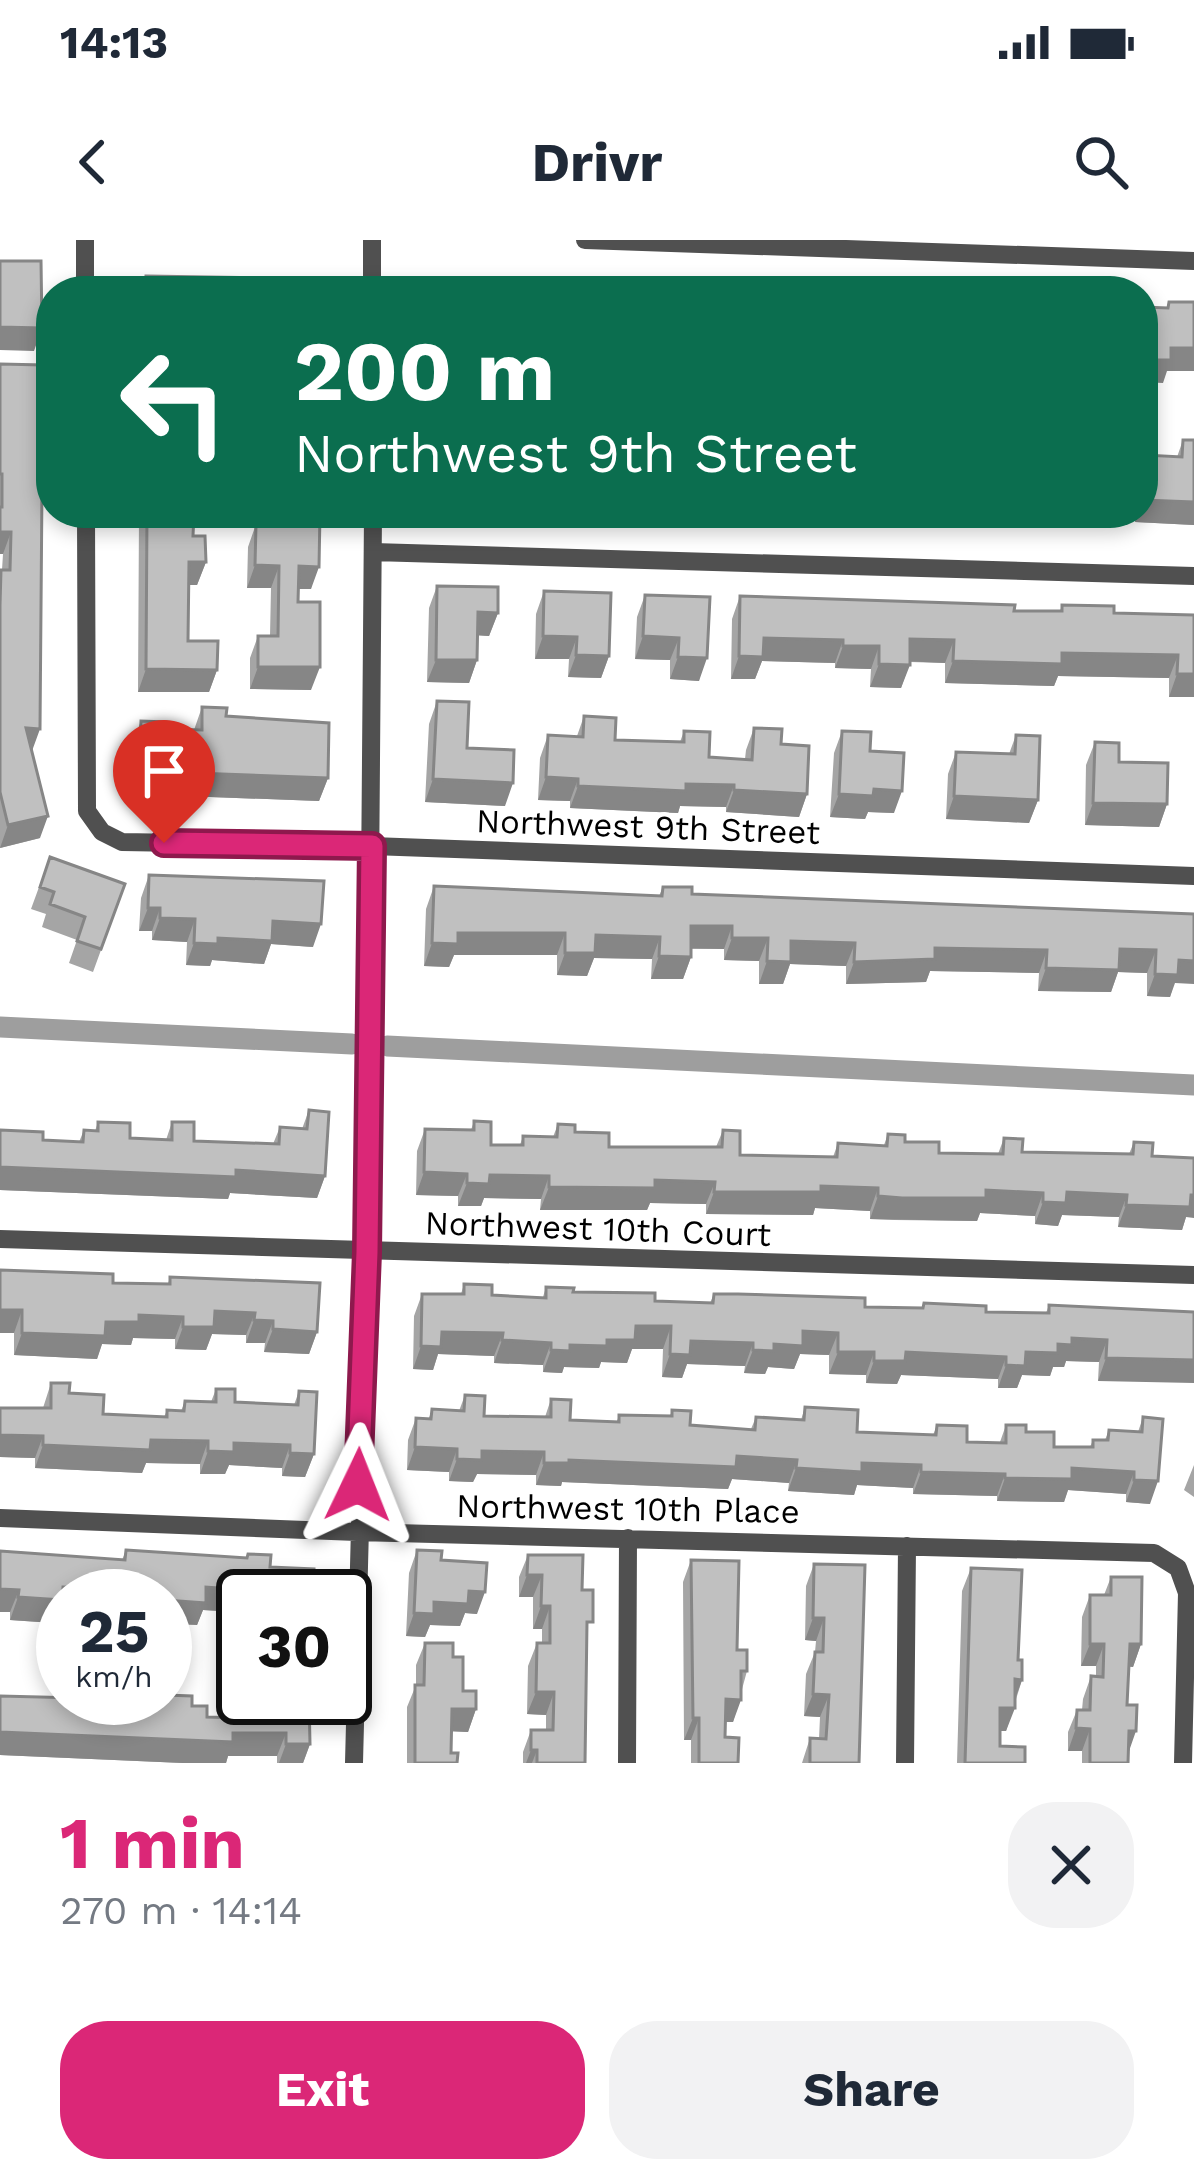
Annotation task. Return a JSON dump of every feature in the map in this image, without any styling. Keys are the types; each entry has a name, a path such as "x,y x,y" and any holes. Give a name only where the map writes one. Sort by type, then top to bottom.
{"street":[{"path":"85,240 86,276"},
{"path":"372,240 372,276"},
{"path":"586,240 1194,261"},
{"name":"Northwest 9th Street","path":"86,528 87,811 102,832 122,842 372,846 1194,876"},
{"path":"354,1763 367,1252 373,528"},
{"path":"373,552 1194,577"},
{"name":"Northwest 10th Court","path":"0,1239 1194,1275"},
{"name":"Northwest 10th Place","path":"0,1518 1154,1553 1178,1568 1187,1594 1183,1763"},
{"path":"627,1763 628,1538"},
{"path":"905,1763 908,1546"}],"building":[{"path":"0,261 41,261 41,276 36,276 36,328 0,327"},
{"path":"1169,302 1194,302 1194,348 1171,348 1171,360 1158,360 1158,308 1168,308"},
{"path":"0,364 36,365 36,528 42,528 40,729 26,728 48,816 8,825 0,792 0,605 1,570 10,570 11,532 0,532"},
{"path":"1183,440 1194,440 1194,502 1158,501 1158,456 1182,457"},
{"path":"147,528 193,528 193,536 205,536 206,562 189,562 188,641 218,641 217,670 146,669"},
{"path":"256,528 320,528 319,567 299,566 298,602 320,602 320,667 258,667 258,636 278,636 279,566 255,565"},
{"path":"437,586 498,587 498,613 478,612 477,660 436,660"},
{"path":"544,591 611,593 609,656 576,655 577,637 543,636"},
{"path":"645,595 710,597 707,658 678,657 679,638 643,636"},
{"path":"740,596 1015,605 1014,611 1114,606 1114,613 1194,615 1194,674 1177,674 1178,655 1062,653 1062,664 953,661 954,640 910,639 910,665 879,664 879,646 843,646 843,640 764,638 763,657 739,656"},
{"path":"437,701 469,702 467,748 514,750 513,783 433,779"},
{"path":"202,707 227,708 226,716 329,723 328,778 139,771 141,721 166,722 166,729 202,730"},
{"path":"584,716 616,718 615,740 684,742 684,731 710,732 709,757 752,760 754,728 782,729 781,744 809,746 807,794 734,790 734,785 686,784 686,791 578,786 578,779 546,777 548,735 583,737"},
{"path":"842,731 871,732 870,751 904,753 902,791 874,789 873,796 839,794"},
{"path":"1016,735 1040,736 1038,800 954,796 956,752 1015,754"},
{"path":"1095,742 1119,743 1119,762 1168,763 1167,804 1093,803"},
{"path":"50,857 125,884 101,949 77,941 85,917 50,904 54,892 40,887"},
{"path":"149,875 324,881 321,924 273,921 272,941 218,938 218,944 194,943 195,919 160,918 160,908 148,908"},
{"path":"434,886 662,896 663,887 692,887 692,894 1194,914 1194,961 1179,960 1178,975 1155,974 1156,950 1120,949 1119,970 1046,968 1047,950 935,948 935,959 854,962 855,943 791,941 791,962 767,961 768,938 732,938 732,926 691,926 691,957 659,956 660,937 596,935 595,953 565,953 565,933 458,933 458,944 432,943"},
{"path":"309,1110 329,1112 325,1176 0,1167 0,1130 43,1132 43,1140 83,1142 84,1130 98,1131 98,1122 130,1123 130,1138 172,1140 172,1122 194,1122 194,1141 279,1144 280,1127 307,1129"},
{"path":"474,1121 491,1122 491,1145 523,1145 523,1136 557,1137 558,1124 575,1125 575,1132 609,1133 609,1147 722,1147 723,1130 740,1131 740,1155 837,1157 838,1143 887,1146 888,1134 905,1135 905,1142 939,1142 939,1153 1003,1154 1004,1138 1023,1139 1022,1152 1133,1154 1134,1142 1153,1143 1152,1156 1194,1158 1194,1195 1190,1207 1126,1205 1127,1195 1067,1192 1066,1203 1043,1202 1043,1193 986,1190 986,1198 902,1198 878,1196 878,1188 714,1192 715,1182 655,1180 655,1188 549,1187 549,1176 490,1175 489,1184 467,1183 467,1174 424,1172 425,1129 474,1130"},
{"path":"0,1270 113,1274 113,1283 170,1284 170,1277 320,1283 317,1332 273,1329 273,1321 254,1320 255,1313 215,1311 214,1327 183,1327 183,1317 139,1315 139,1322 106,1322 105,1336 22,1333 22,1310 0,1310"},
{"path":"464,1284 492,1285 492,1295 546,1298 546,1287 655,1293 655,1301 713,1303 714,1294 738,1294 865,1298 865,1307 986,1306 986,1312 1049,1313 1049,1305 1194,1312 1194,1360 1106,1358 1107,1340 1072,1338 1072,1345 1058,1344 1058,1353 1026,1352 1025,1366 1006,1365 1006,1357 906,1352 905,1361 874,1361 874,1352 838,1352 838,1333 803,1331 803,1346 774,1344 774,1351 753,1350 753,1343 691,1341 690,1355 670,1354 671,1326 636,1326 635,1340 607,1340 607,1346 570,1345 570,1351 551,1350 551,1343 502,1340 503,1333 442,1332 441,1347 421,1346 422,1294 464,1294"},
{"path":"51,1383 70,1383 69,1393 104,1395 103,1414 167,1417 167,1410 184,1411 185,1401 216,1402 216,1389 235,1389 235,1402 298,1405 299,1391 317,1392 314,1454 290,1453 290,1445 234,1443 234,1452 208,1451 208,1441 151,1440 150,1450 43,1445 43,1436 0,1435 0,1408 51,1408"},
{"path":"465,1395 485,1396 484,1416 551,1417 551,1399 571,1400 570,1420 619,1422 619,1415 672,1416 672,1410 691,1411 690,1425 755,1430 756,1417 804,1420 805,1407 858,1410 857,1432 936,1435 937,1425 967,1426 967,1442 1006,1443 1006,1425 1026,1425 1026,1432 1054,1432 1054,1447 1093,1447 1093,1440 1108,1440 1109,1430 1142,1432 1143,1417 1163,1419 1158,1481 1134,1480 1134,1472 1072,1468 1072,1479 921,1472 921,1465 862,1463 862,1472 796,1468 797,1460 737,1456 736,1467 544,1463 544,1452 482,1451 482,1460 457,1459 457,1449 415,1447 416,1418 431,1419 432,1409 464,1411"},
{"path":"126,1550 247,1558 248,1554 271,1555 270,1567 314,1569 216,1569 216,1588 206,1587 206,1603 192,1602 192,1569 36,1569 36,1598 18,1597 19,1590 0,1589 0,1551 125,1560"},
{"path":"417,1550 442,1551 441,1560 487,1563 485,1592 469,1591 468,1604 434,1602 434,1614 414,1613"},
{"path":"528,1555 583,1555 582,1590 593,1590 593,1622 587,1622 585,1763 537,1763 537,1750 531,1750 531,1730 553,1730 554,1692 536,1692 537,1643 550,1643 550,1606 541,1606 542,1575 527,1575"},
{"path":"691,1560 739,1561 737,1650 747,1650 747,1671 741,1671 741,1700 726,1699 725,1737 739,1738 738,1763 699,1763 699,1718 693,1718"},
{"path":"814,1564 865,1565 859,1763 810,1763 810,1738 826,1739 829,1695 813,1694 815,1652 823,1652 824,1618 813,1618"},
{"path":"971,1568 1022,1570 1018,1660 1022,1660 1022,1680 1015,1679 1015,1708 1000,1708 1000,1746 1025,1747 1025,1763 965,1763"},
{"path":"1111,1577 1142,1577 1141,1644 1130,1644 1127,1705 1137,1705 1136,1731 1129,1731 1128,1763 1090,1763 1090,1729 1076,1728 1077,1710 1090,1710 1091,1676 1103,1677 1104,1644 1090,1644 1090,1595 1111,1595"},
{"path":"425,1643 453,1643 453,1657 463,1657 463,1691 476,1691 476,1709 452,1709 451,1753 458,1753 457,1763 415,1763 415,1685 424,1685"},
{"path":"0,1696 36,1697 36,1725 192,1725 192,1706 207,1706 207,1717 216,1717 216,1725 310,1725 310,1744 286,1744 286,1733 233,1733 233,1742 0,1732"}],"waterway":[{"path":"0,1027 352,1044"},
{"path":"387,1046 1194,1085"}],"route":[{"path":"164,843 372,846 367,1252 358,1485"}]}
